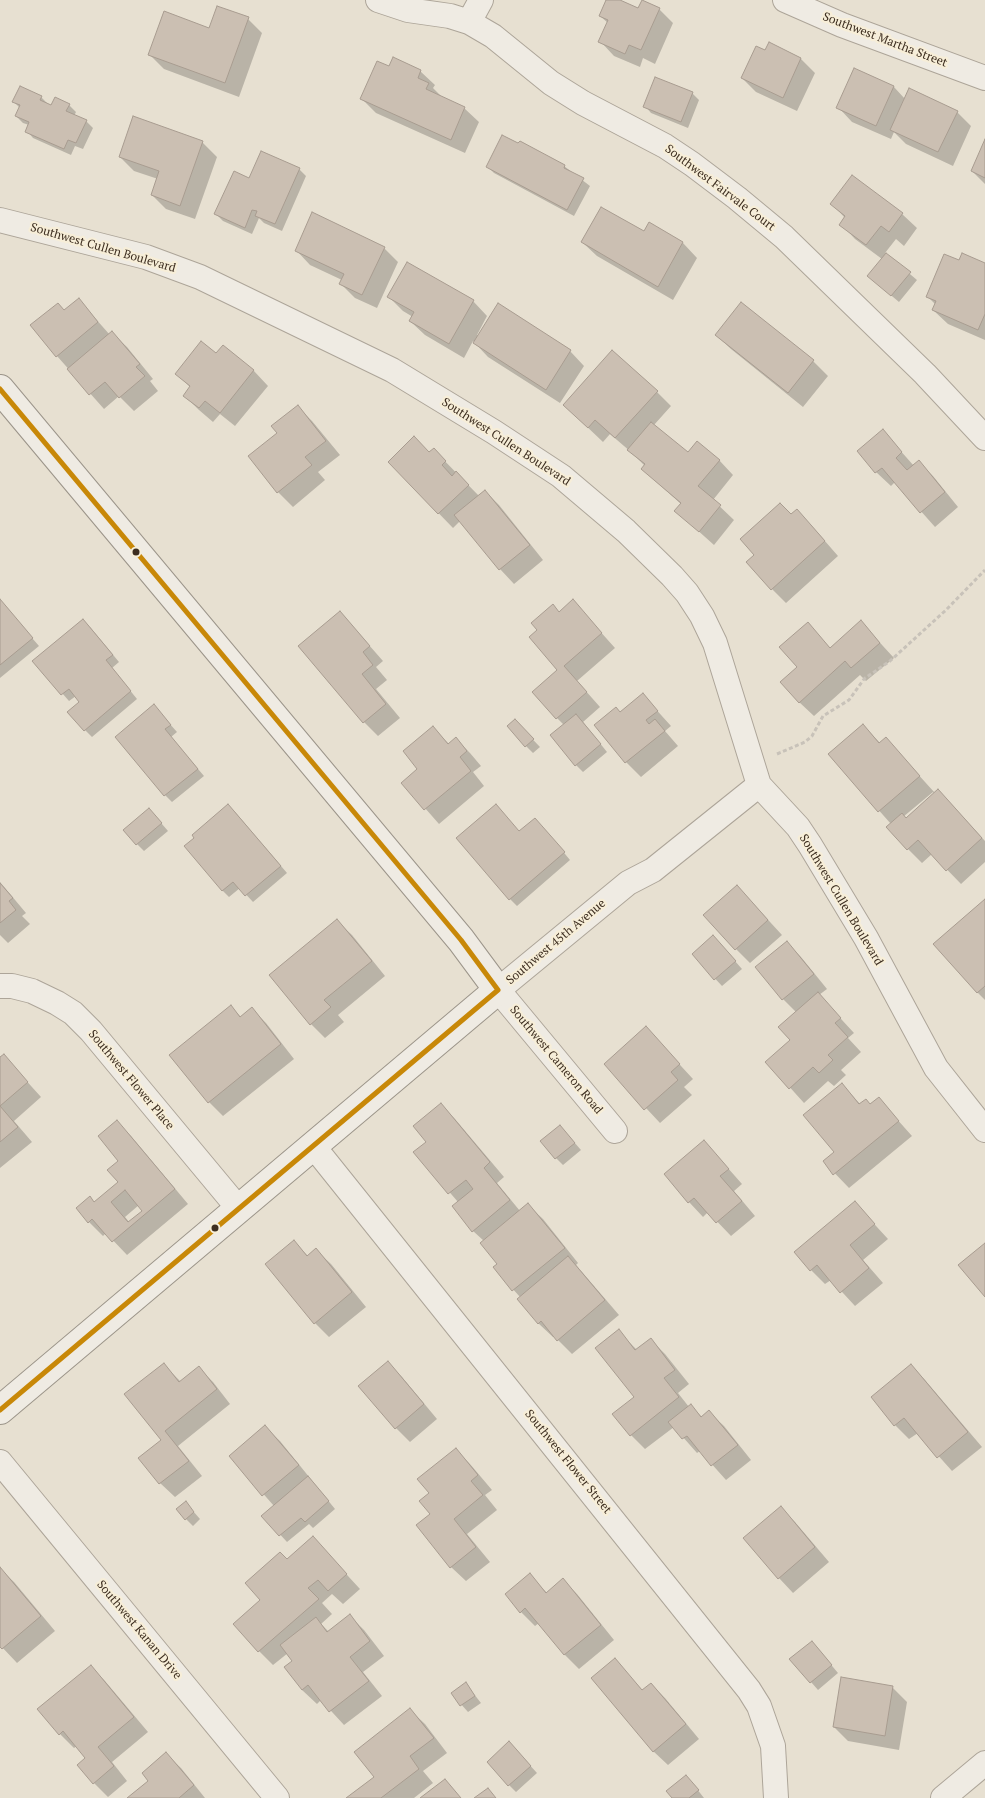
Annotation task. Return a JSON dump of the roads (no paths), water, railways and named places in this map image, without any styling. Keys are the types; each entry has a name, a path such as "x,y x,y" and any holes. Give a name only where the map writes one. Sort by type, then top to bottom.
{"street":[{"name":"Southwest Fairvale Court","path":"378,0 408,10 450,16 469,22 493,36 551,83 583,103 665,146 737,198 778,232 925,374 985,438"},
{"path":"469,22 481,0"},
{"name":"Southwest Martha Street","path":"785,0 842,25 985,78"},
{"name":"Southwest Cullen Boulevard","path":"0,220 146,258 200,276 392,370 494,432 560,476 626,531 687,593 716,643 760,785 798,827 810,845 866,938 936,1068 985,1130"},
{"name":"Southwest Cameron Road","path":"0,389 461,940 498,990 615,1131"},
{"name":"Southwest 45th Avenue","path":"0,1410 498,990 628,883 653,870 760,785"},
{"name":"Southwest Flower Place","path":"0,986 12,986 32,991 57,1003 73,1014 91,1031 239,1209"},
{"name":"Southwest Flower Street","path":"314,1146 749,1690 759,1706 773,1746 776,1798"},
{"name":"Southwest Kanan Drive","path":"0,1462 277,1798"},
{"path":"943,1798 985,1763"}]}
